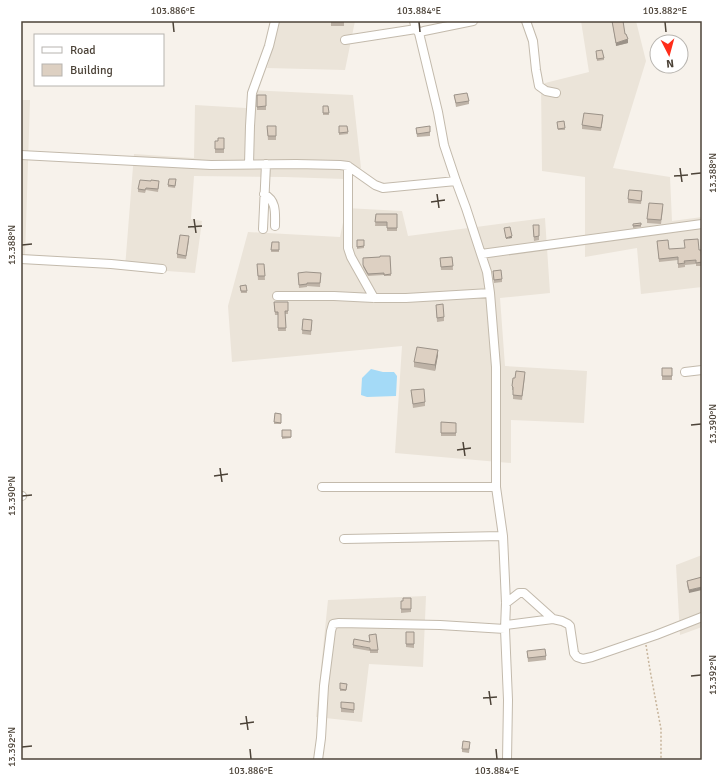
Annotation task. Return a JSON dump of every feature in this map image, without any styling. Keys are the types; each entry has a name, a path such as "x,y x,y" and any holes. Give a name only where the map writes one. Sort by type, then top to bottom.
{"street":[{"path":"249,164 252,93 269,46 275,21"},
{"path":"345,40 416,28 424,31 473,21"},
{"path":"526,21 533,41 539,86 546,91 556,93"},
{"path":"416,28 438,112 444,145 487,272 490,293 496,367 496,486 503,536 506,602 508,700 507,760"},
{"path":"21,155 211,165 340,165 348,166 375,185 383,188 456,181"},
{"path":"263,229 266,164"},
{"path":"348,166 349,253 374,298"},
{"path":"264,194 270,197 273,202 275,226"},
{"path":"481,254 702,224"},
{"path":"21,259 111,264 162,269"},
{"path":"277,296 406,298 490,293"},
{"path":"685,372 702,370"},
{"path":"322,487 496,486"},
{"path":"344,539 503,536"},
{"path":"506,602 518,593 524,593 553,619"},
{"path":"318,760 324,686 331,630 334,624 506,627 553,619 568,624 575,656 580,658 592,658 702,618"}],"path":[{"path":"646,639 661,729 661,760"}],"shaded area":[{"path":"280,21 355,21 345,70 267,68"},
{"path":"581,21 636,21 646,61 613,168 670,177 672,221 702,217 702,287 641,294 637,248 585,257 585,177 542,171 541,84 589,72"},
{"path":"248,90 353,95 361,168 344,179 194,176 191,219 202,221 195,273 125,268 134,154 194,158 195,105 246,108"},
{"path":"21,100 30,100 25,257 21,256"},
{"path":"346,208 402,211 408,236 545,218 550,293 500,298 505,366 587,371 584,423 511,420 511,463 395,453 402,346 232,362 228,306 248,232 340,237"},
{"path":"702,555 702,627 680,635 676,565"},
{"path":"426,596 423,667 369,664 362,722 316,717 328,600"}],"water":[{"path":"371,369 383,372 394,372 397,376 396,396 367,397 361,395 362,378"}],"building":[{"path":"344,21 344,22 331,22"},
{"path":"612,21 623,21 625,34 628,39 616,43"},
{"path":"602,50 604,58 597,59 596,51"},
{"path":"467,93 469,101 456,103 454,95"},
{"path":"257,95 266,95 266,106 257,107"},
{"path":"323,106 328,106 329,113 323,113"},
{"path":"584,113 603,115 601,128 582,125"},
{"path":"564,121 565,128 558,129 557,122"},
{"path":"267,126 276,126 276,136 268,136"},
{"path":"339,126 347,126 348,132 339,133"},
{"path":"430,126 430,132 417,134 416,128"},
{"path":"218,138 224,138 224,149 215,149 215,141 218,141"},
{"path":"169,179 176,179 175,186 168,185"},
{"path":"140,180 159,181 158,189 138,189"},
{"path":"629,190 642,191 641,201 628,199"},
{"path":"649,203 663,204 661,220 647,219"},
{"path":"376,214 397,214 397,228 387,228 387,222 375,222"},
{"path":"641,223 641,225 633,226 633,224"},
{"path":"533,225 539,225 539,236 534,237"},
{"path":"510,227 512,236 506,238 504,228"},
{"path":"180,235 189,236 186,256 177,254"},
{"path":"698,239 702,262 696,263 696,260 684,261 685,263 678,264 678,257 659,259 657,241 668,240 669,249 685,248 684,240"},
{"path":"357,240 364,240 364,246 357,247"},
{"path":"272,242 279,242 279,250 271,250"},
{"path":"390,256 391,274 368,274 363,265 363,258"},
{"path":"452,257 453,266 441,267 440,258"},
{"path":"257,264 264,264 265,276 258,276"},
{"path":"501,270 502,279 494,280 493,271"},
{"path":"298,273 321,273 320,283 307,283 299,285"},
{"path":"246,285 247,291 241,291 240,286"},
{"path":"274,302 288,302 288,311 285,311 286,328 278,328 278,312 275,312"},
{"path":"443,304 444,317 437,318 436,305"},
{"path":"303,319 312,320 311,331 302,330"},
{"path":"417,347 438,350 435,365 414,362"},
{"path":"662,368 672,368 672,376 662,376"},
{"path":"516,371 525,372 522,396 513,395 513,378 515,378"},
{"path":"424,389 425,402 413,404 411,390"},
{"path":"275,413 281,414 281,423 274,422"},
{"path":"441,422 456,423 456,433 441,433"},
{"path":"282,430 291,430 291,437 282,437"},
{"path":"702,577 702,587 689,590 687,581"},
{"path":"403,598 411,598 411,609 401,609 401,601 403,601"},
{"path":"406,632 414,632 414,644 406,644"},
{"path":"376,634 378,650 370,650 370,648 353,645 354,639 370,642 369,635"},
{"path":"545,649 546,656 528,658 527,651"},
{"path":"340,683 347,684 346,690 340,689"},
{"path":"341,702 354,703 354,710 341,708"},
{"path":"463,741 470,742 469,749 462,749"}]}
